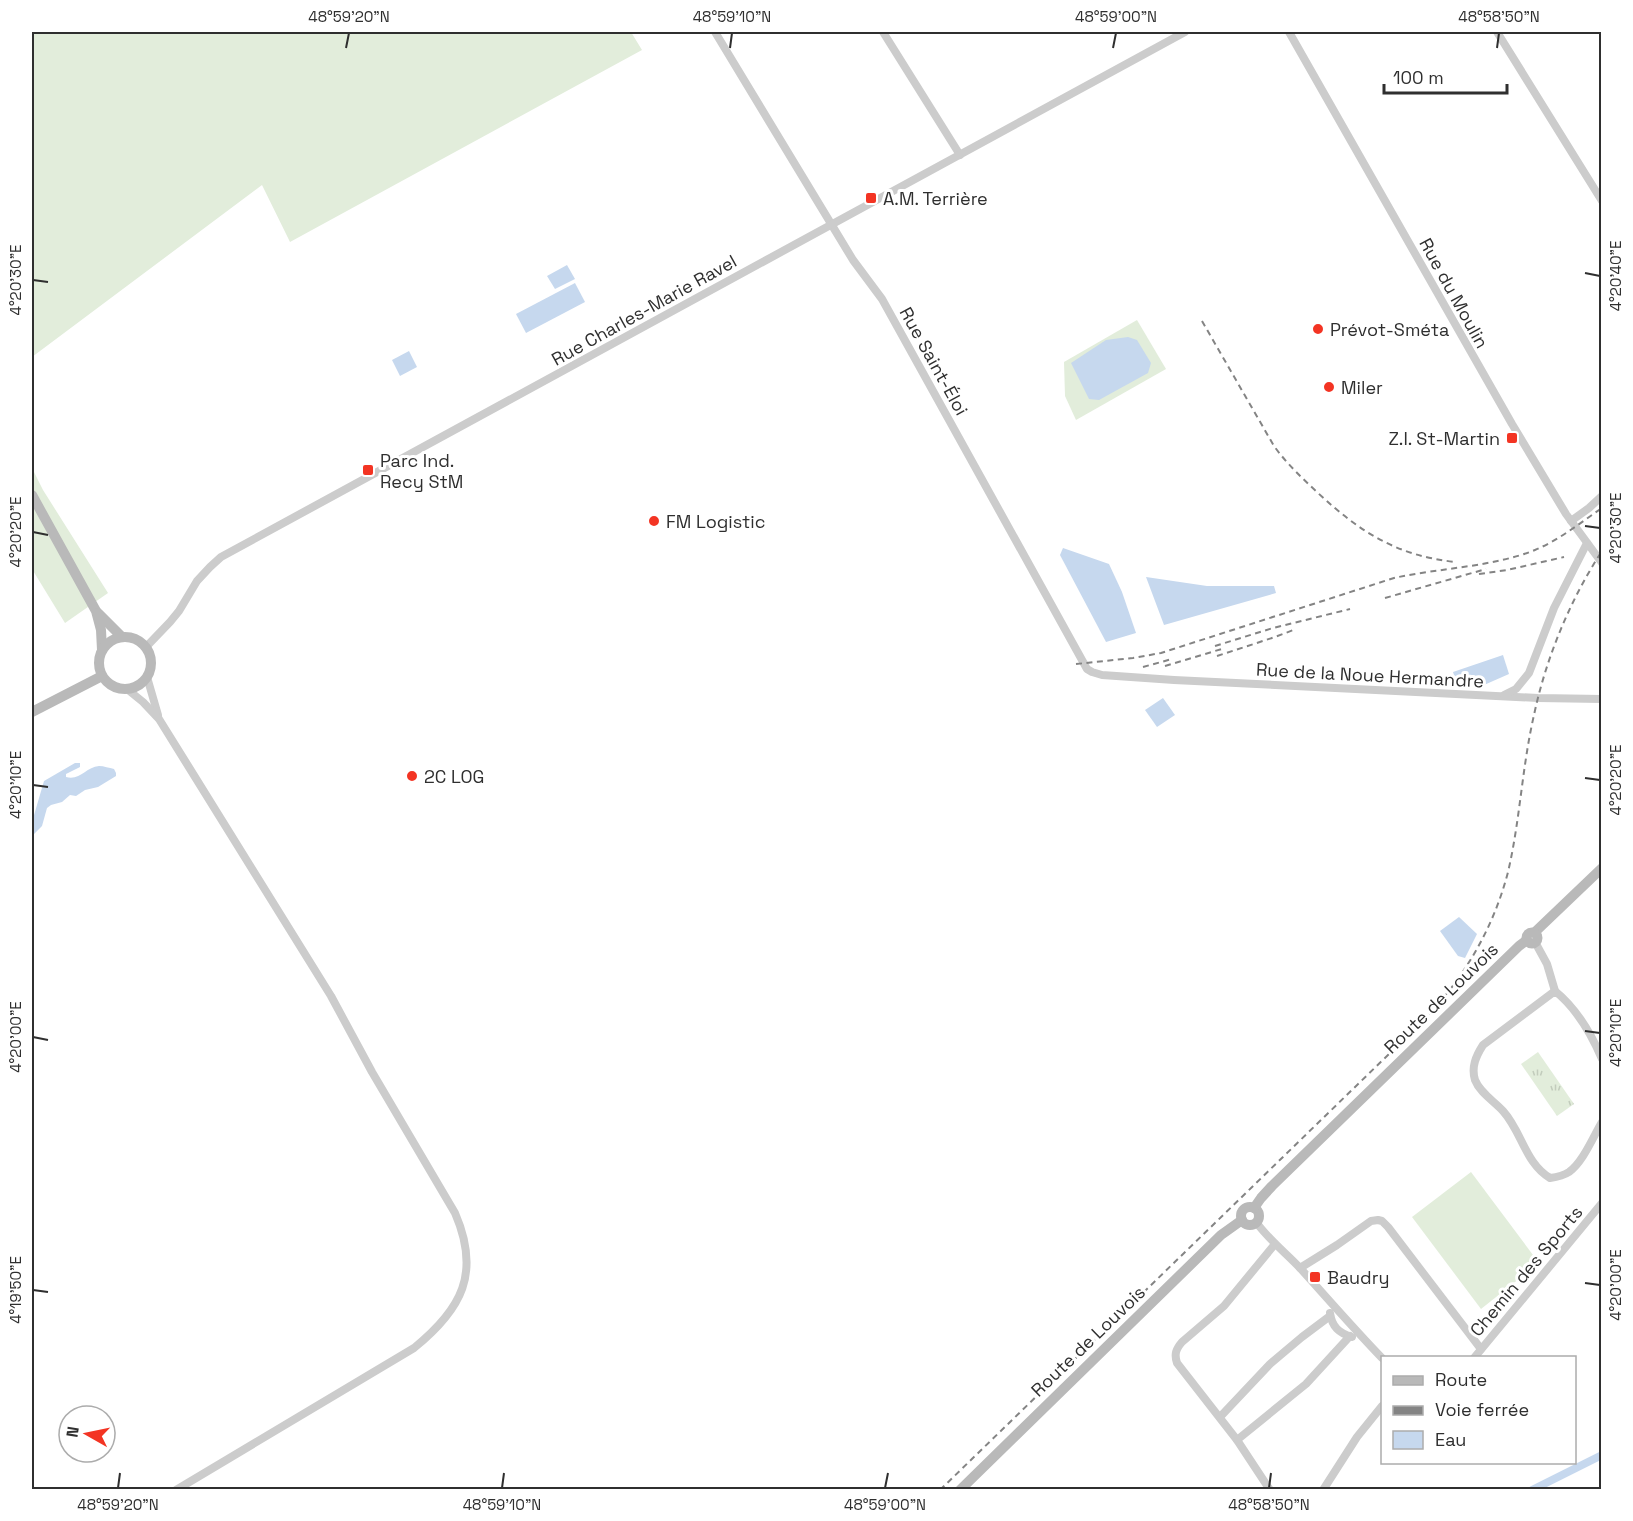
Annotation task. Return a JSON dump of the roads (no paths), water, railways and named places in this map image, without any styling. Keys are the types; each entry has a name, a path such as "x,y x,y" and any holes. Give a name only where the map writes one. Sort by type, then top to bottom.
{"street":[{"name":"Rue Saint-Éloi","path":"715,32 853,260 882,298 1083,663 1087,669 1096,674 1137,678"},
{"path":"883,32 960,155"},
{"name":"Rue Charles-Marie Ravel","path":"146,647 179,611 197,581 221,557 1185,32"},
{"name":"Rue du Moulin","path":"1289,32 1484,376 1571,521 1602,563"},
{"path":"1497,32 1602,201"},
{"path":"32,495 96,610 122,637"},
{"path":"1571,521 1602,496"},
{"path":"1497,696 1508,694 1516,689 1529,673 1554,608 1587,543"},
{"path":"96,610 101,630 102,650"},
{"path":"122,637 135,639 146,647 151,662 150,670 141,683 128,689 120,688 113,686 102,676 99,658 108,643 122,637"},
{"path":"32,712 102,676"},
{"path":"147,677 159,719"},
{"name":"Rue de la Noue Hermandre","path":"1137,678 1550,699 1602,699"},
{"path":"128,689 159,719 331,996 372,1072 433,1174 461,1226 467,1248 463,1289 438,1328 414,1348 176,1490"},
{"name":"Route de Louvois","path":"1254,1208 1260,1198 1511,954 1533,938 1602,868"},
{"path":"1533,938 1547,964 1555,991 1565,1000 1593,1037 1602,1059"},
{"path":"1555,991 1483,1045 1476,1057 1475,1080 1484,1094 1503,1111 1517,1131 1530,1159 1540,1172 1550,1178 1570,1172 1602,1122"},
{"name":"Chemin des Sports","path":"1476,1356 1602,1203"},
{"path":"1254,1208 1258,1215 1256,1222 1248,1225 1242,1220 1241,1215 1244,1210 1254,1208"},
{"name":"Route de Louvois","path":"960,1490 1221,1235 1242,1220"},
{"path":"1300,1268 1371,1221 1382,1221 1481,1349"},
{"path":"1256,1222 1381,1356"},
{"path":"1270,1490 1237,1440 1177,1363 1175,1353 1182,1342 1224,1306 1275,1244"},
{"path":"1330,1302 1330,1316 1334,1327 1341,1334 1364,1339"},
{"path":"1220,1417 1281,1354 1330,1316"},
{"path":"1237,1440 1299,1390 1350,1336"},
{"path":"1323,1490 1356,1437 1381,1408"}],"water":[{"path":"567,265 575,279 555,289 547,276"},
{"path":"575,283 585,302 526,333 516,314"},
{"path":"1128,337 1137,340 1151,363 1148,373 1099,400 1089,399 1071,363 1106,340"},
{"path":"409,351 417,367 400,376 392,360"},
{"path":"1063,548 1109,564 1122,592 1136,633 1106,642 1060,555"},
{"path":"1146,577 1207,586 1274,586 1276,593 1164,625"},
{"path":"1503,655 1509,674 1484,685 1456,682 1453,672"},
{"path":"1163,698 1175,715 1157,727 1145,710"},
{"path":"75,763 80,763 80,767 66,774 66,777 79,776 99,766 114,769 116,776 98,787 85,790 76,796 70,795 62,802 51,805 47,808 42,826 32,836 32,822 44,781"},
{"path":"1459,917 1477,934 1465,958 1458,956 1440,931"}],"waterway":[{"path":"1532,1490 1602,1455"}],"railway":[{"path":"1202,321 1274,446 1289,465 1312,487 1349,519 1381,540 1415,554 1456,562"},
{"path":"1076,664 1161,653 1394,578 1484,564 1519,556 1552,541 1602,508"},
{"path":"940,1490 1423,1021 1464,971 1494,914 1508,872 1530,735 1545,672 1570,609 1602,551"},
{"path":"1479,574 1564,557"},
{"path":"1385,598 1486,569"},
{"path":"1215,646 1273,628 1350,609"},
{"path":"1217,656 1296,629"},
{"path":"1165,666 1225,648"},
{"path":"1143,667 1172,659"}],"place":[{"name":"A.M. Terrière","path":"871,198"},
{"name":"Prévot-Sméta","path":"1318,329"},
{"name":"Miler","path":"1329,387"},
{"name":"Z.I. St-Martin","path":"1512,438"},
{"name":"Parc Ind. Recy StM","path":"368,470"},
{"name":"FM Logistic","path":"654,521"},
{"name":"2C LOG","path":"412,776"},
{"name":"Baudry","path":"1315,1277"}]}
